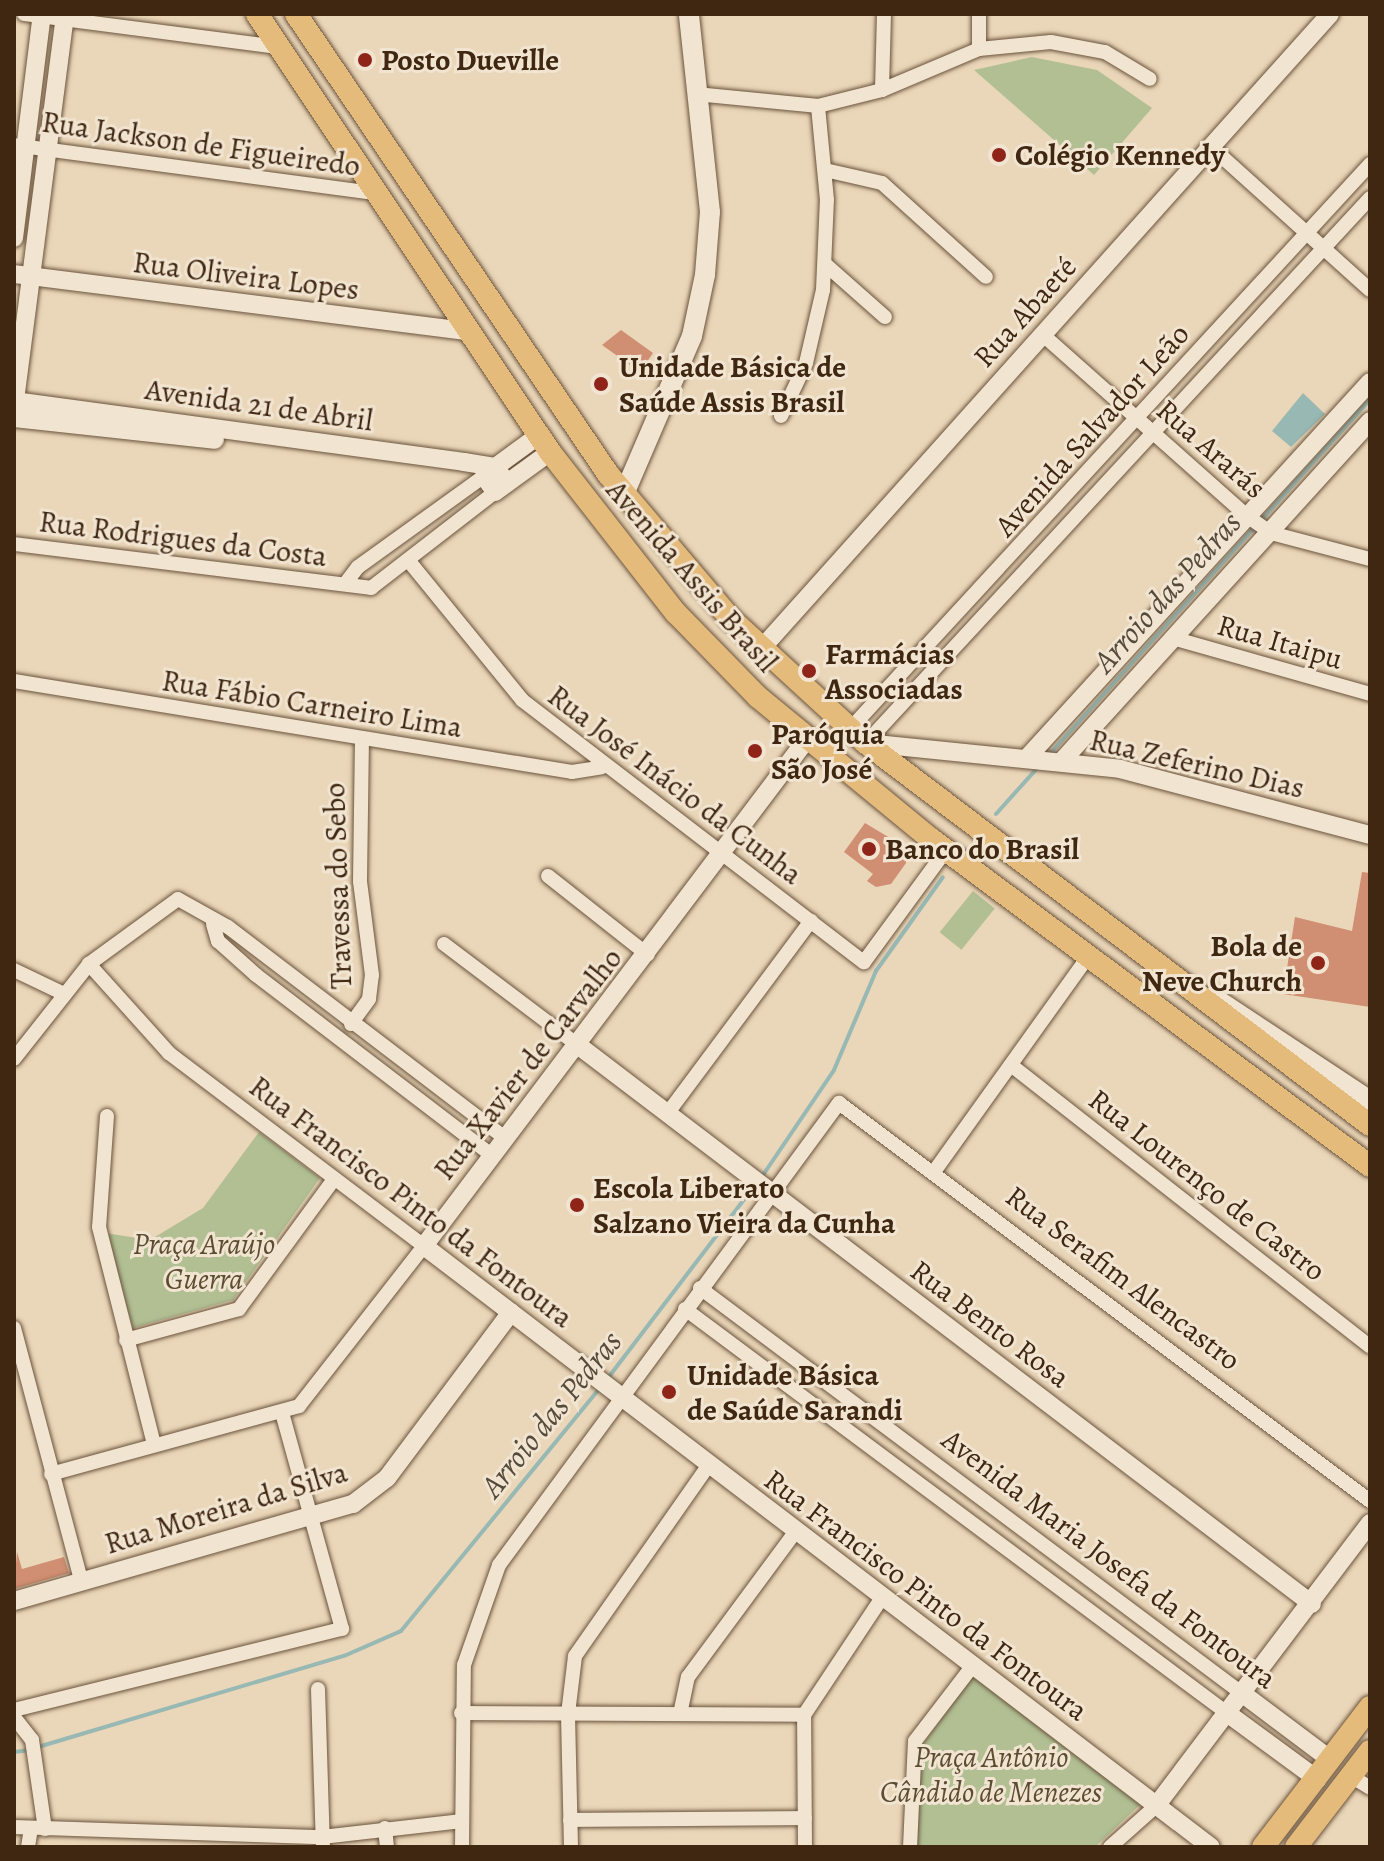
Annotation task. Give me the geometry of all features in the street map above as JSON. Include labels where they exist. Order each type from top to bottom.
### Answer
[{"type":"main road","name":"Avenida Assis Brasil","points":[[257,14],[382,195],[544,444],[605,528],[676,613],[807,739],[946,850],[1370,1166]]},
{"type":"main road","name":"Avenida Assis Brasil","points":[[296,14],[608,474],[762,648],[858,736],[1370,1125]]},
{"type":"main road","points":[[624,494],[692,336],[709,244],[689,14]]},
{"type":"main road","points":[[471,332],[527,358]]},
{"type":"main road","points":[[605,528],[608,474],[669,388]]},
{"type":"main road","points":[[676,613],[729,648],[762,648]]},
{"type":"main road","points":[[807,739],[852,749],[858,736]]},
{"type":"main road","name":"Avenida Assis Brasil","points":[[1172,976],[1258,1021],[1370,1101]]},
{"type":"main road","points":[[1263,1847],[1370,1707]]},
{"type":"main road","points":[[1296,1847],[1361,1782],[1370,1751]]},
{"type":"street","points":[[882,90],[884,14]]},
{"type":"street","points":[[979,14],[979,49]]},
{"type":"street","name":"Rua Abaeté","points":[[762,648],[1330,14]]},
{"type":"street","points":[[14,238],[19,146],[36,15],[64,16],[279,47]]},
{"type":"street","points":[[14,408],[22,276],[46,149],[64,16]]},
{"type":"street","points":[[696,94],[818,106],[882,90],[979,49],[1077,45],[1150,79]]},
{"type":"street","points":[[781,416],[806,363],[825,264],[825,170],[818,106]]},
{"type":"street","name":"Rua Jackson de Figueiredo","points":[[19,146],[382,195]]},
{"type":"street","points":[[1210,146],[1370,290]]},
{"type":"street","name":"Avenida Salvador Leão","points":[[858,736],[982,590],[1370,164]]},
{"type":"street","points":[[825,170],[882,183],[986,277]]},
{"type":"street","name":"Avenida Salvador Leão","points":[[858,736],[997,604],[1370,198]]},
{"type":"street","points":[[825,264],[885,317]]},
{"type":"street","name":"Rua Oliveira Lopes","points":[[22,276],[471,332]]},
{"type":"street","name":"Rua Ararás","points":[[1042,334],[1260,525],[1370,559]]},
{"type":"street","points":[[1043,761],[1176,639],[1370,382]]},
{"type":"street","name":"Avenida 21 de Abril","points":[[14,401],[182,429],[490,472]]},
{"type":"street","name":"Avenida 21 de Abril","points":[[14,418],[182,429]]},
{"type":"street","points":[[1043,761],[1260,525],[1370,421]]},
{"type":"street","points":[[345,584],[358,567],[490,472],[544,444]]},
{"type":"street","points":[[490,472],[501,488],[544,444]]},
{"type":"street","name":"Rua Rodrigues da Costa","points":[[14,544],[378,586],[501,488]]},
{"type":"street","name":"Rua José Inácio da Cunha","points":[[408,560],[522,700],[602,767],[864,962],[946,850]]},
{"type":"street","points":[[982,590],[997,604]]},
{"type":"street","name":"Rua Itaipu","points":[[1176,639],[1369,692]]},
{"type":"street","name":"Rua Fábio Carneiro Lima","points":[[14,681],[572,772],[602,767]]},
{"type":"street","name":"Rua Zeferino Dias","points":[[858,736],[1180,782],[1370,835]]},
{"type":"street","name":"Rua Xavier de Carvalho","points":[[51,1474],[282,1412],[321,1383],[648,955],[807,739]]},
{"type":"street","name":"Travessa do Sebo","points":[[351,1024],[369,999],[372,975],[360,881],[362,740]]},
{"type":"street","points":[[548,876],[648,955]]},
{"type":"street","points":[[14,1059],[60,992],[89,964],[166,903],[181,900],[213,924],[228,927],[326,1006],[506,1139]]},
{"type":"street","points":[[667,1114],[811,921]]},
{"type":"street","points":[[213,924],[218,941],[256,975],[493,1156]]},
{"type":"street","name":"Rua Bento Rosa","points":[[444,944],[1312,1604]]},
{"type":"street","points":[[936,1169],[1087,958]]},
{"type":"street","points":[[256,975],[267,961]]},
{"type":"street","name":"Rua Francisco Pinto da Fontoura","points":[[89,964],[169,1053],[1211,1847]]},
{"type":"street","points":[[14,970],[60,992]]},
{"type":"street","points":[[314,1022],[326,1006]]},
{"type":"street","name":"Rua Lourenço de Castro","points":[[1011,1065],[1370,1346]]},
{"type":"street","name":"Rua Serafim Alencastro","points":[[769,1194],[839,1103],[936,1169],[1370,1501]]},
{"type":"street","points":[[107,1116],[99,1227],[154,1445]]},
{"type":"street","points":[[126,1340],[239,1309],[334,1179]]},
{"type":"street","points":[[462,1847],[461,1713],[467,1646],[499,1565],[619,1393],[769,1194]]},
{"type":"street","name":"Avenida Maria Josefa da Fontoura","points":[[700,1288],[1331,1760]]},
{"type":"street","name":"Avenida Maria Josefa da Fontoura","points":[[685,1309],[1317,1779]]},
{"type":"street","name":"Rua Moreira da Silva","points":[[14,1601],[353,1504],[387,1478],[511,1312]]},
{"type":"street","points":[[14,1328],[81,1580]]},
{"type":"street","points":[[14,1710],[342,1629],[282,1412]]},
{"type":"street","points":[[571,1847],[568,1714],[580,1647],[708,1466]]},
{"type":"street","points":[[966,1518],[981,1498]]},
{"type":"street","points":[[1110,1847],[1156,1806],[1312,1604],[1370,1523]]},
{"type":"street","points":[[680,1714],[688,1677],[796,1531]]},
{"type":"street","points":[[805,1847],[804,1715],[883,1596]]},
{"type":"street","points":[[910,1847],[915,1741],[974,1664]]},
{"type":"street","points":[[318,1689],[322,1842]]},
{"type":"street","points":[[461,1713],[804,1715]]},
{"type":"street","points":[[14,1717],[32,1740],[36,1762],[38,1829],[28,1847]]},
{"type":"street","points":[[570,1820],[805,1818]]},
{"type":"street","points":[[14,1827],[322,1842],[385,1828],[462,1821]]},
{"type":"street","points":[[385,1828],[387,1847]]},
{"type":"green space","points":[[1032,57],[1097,70],[1152,108],[1094,175],[974,70]]},
{"type":"green space","points":[[973,891],[995,909],[961,950],[940,932]]},
{"type":"green space","name":"Praça Araújo Guerra","points":[[259,1132],[320,1178],[233,1300],[133,1328],[105,1233],[150,1240],[203,1208]]},
{"type":"green space","name":"Praça Antônio Cândido de Menezes","points":[[975,1672],[1144,1801],[1095,1847],[918,1847],[918,1751]]},
{"type":"water","points":[[1303,393],[1325,414],[1291,447],[1272,431]]},
{"type":"building","points":[[621,330],[653,353],[640,372],[602,345]]},
{"type":"building","points":[[865,823],[905,847],[906,863],[891,884],[876,887],[867,881],[873,874],[844,852]]},
{"type":"building","name":"Bola de Neve Church","points":[[1362,872],[1370,873],[1370,1007],[1283,994],[1295,917],[1352,931]]},
{"type":"building","points":[[17,1552],[22,1569],[64,1557],[69,1573],[14,1589]]},
{"type":"waterway","name":"Arroio das Pedras","points":[[1047,757],[1370,400]]},
{"type":"waterway","name":"Arroio das Pedras","points":[[996,814],[1039,766]]},
{"type":"waterway","name":"Arroio das Pedras","points":[[761,1178],[834,1070],[876,971],[943,877]]},
{"type":"waterway","name":"Arroio das Pedras","points":[[608,1378],[755,1185]]},
{"type":"waterway","name":"Arroio das Pedras","points":[[38,1747],[344,1656],[401,1631],[600,1388]]},
{"type":"waterway","name":"Arroio das Pedras","points":[[14,1752],[30,1750]]},
{"type":"place","name":"Posto Dueville","points":[[365,60]]},
{"type":"place","name":"Colégio Kennedy","points":[[999,155]]},
{"type":"place","name":"Unidade Básica de Saúde Assis Brasil","points":[[601,384]]},
{"type":"place","name":"Farmácias Associadas","points":[[809,671]]},
{"type":"place","name":"Paróquia São José","points":[[755,751]]},
{"type":"place","name":"Banco do Brasil","points":[[869,849]]},
{"type":"place","name":"Bola de Neve Church","points":[[1318,963]]},
{"type":"place","name":"Escola Liberato Salzano Vieira da Cunha","points":[[577,1205]]},
{"type":"place","name":"Unidade Básica de Saúde Sarandi","points":[[669,1392]]}]
